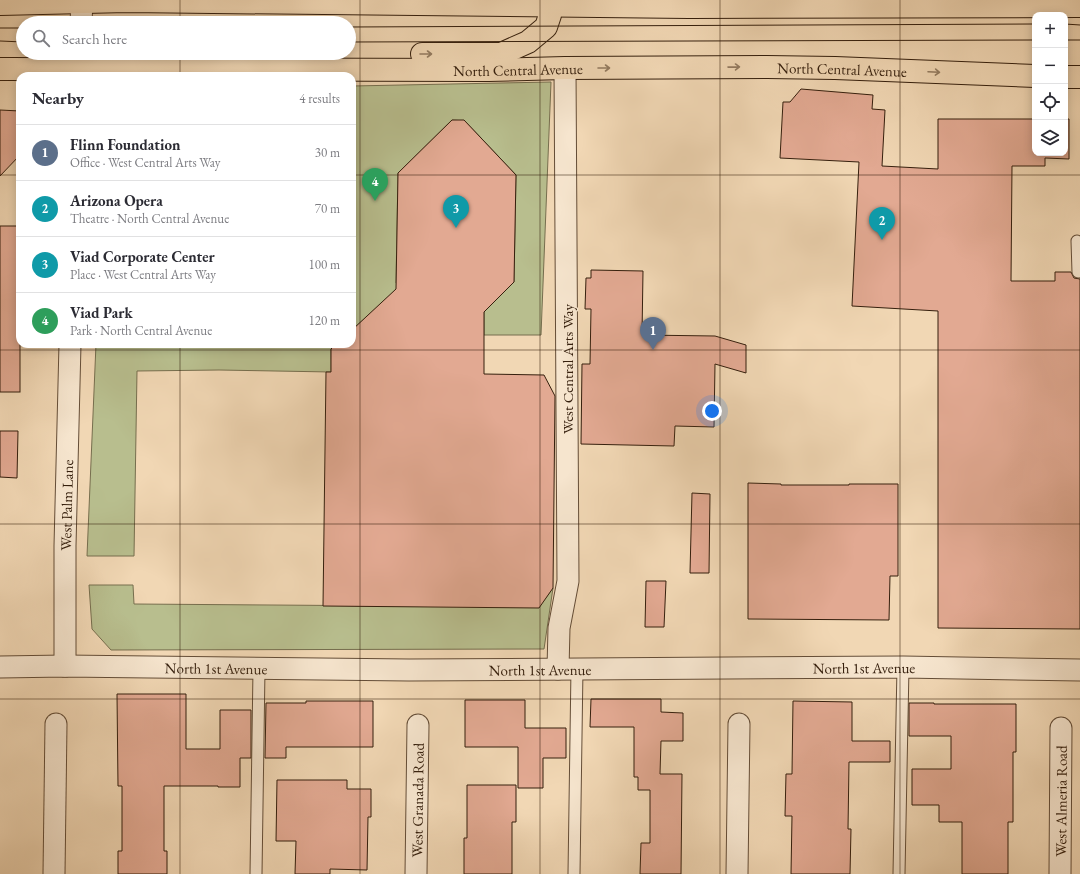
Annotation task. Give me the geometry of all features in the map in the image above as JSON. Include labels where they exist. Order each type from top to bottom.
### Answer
[{"type":"main road","points":[[0,4],[82,8],[143,1],[547,3],[689,7],[1080,6]]},
{"type":"main road","points":[[356,56],[396,54],[501,54],[528,42],[546,26],[550,15],[547,3]]},
{"type":"main road","points":[[305,69],[335,60]]},
{"type":"main road","name":"North Central Avenue","points":[[0,69],[78,66],[488,70],[565,68],[835,68],[1032,76]]},
{"type":"main road","points":[[1068,77],[1080,77]]},
{"type":"street","points":[[664,0],[689,7]]},
{"type":"street","name":"West Central Arts Way","points":[[565,68],[568,581],[559,628],[568,669]]},
{"type":"street","name":"West Palm Lane","points":[[65,666],[65,546],[70,348]]},
{"type":"street","name":"North 1st Avenue","points":[[0,667],[65,666],[402,670],[903,667],[1080,670]]},
{"type":"street","points":[[54,874],[56,724]]},
{"type":"street","points":[[737,874],[739,724]]},
{"type":"street","name":"West Granada Road","points":[[416,874],[418,725]]},
{"type":"street","name":"West Almeria Road","points":[[1060,874],[1061,728]]},
{"type":"lane","points":[[1077,241],[1078,272]]},
{"type":"lane","points":[[899,874],[903,667]]},
{"type":"lane","points":[[256,874],[259,669]]},
{"type":"lane","points":[[568,669],[574,874]]},
{"type":"green space","points":[[551,82],[541,335],[484,335],[484,312],[514,282],[516,175],[465,121],[452,120],[398,173],[396,283],[400,286],[356,326],[356,86]]},
{"type":"green space","points":[[96,348],[332,348],[331,372],[219,370],[137,371],[134,556],[87,556]]},
{"type":"green space","points":[[89,585],[133,585],[134,604],[539,607],[553,588],[544,649],[111,650],[92,629]]},
{"type":"building","points":[[801,89],[873,95],[872,109],[885,110],[882,166],[938,169],[938,119],[1032,119],[1032,156],[1068,156],[1069,119],[1069,159],[1045,158],[1045,166],[1012,166],[1011,281],[1055,281],[1055,272],[1071,272],[1074,278],[1080,279],[1080,629],[938,628],[938,311],[852,306],[859,162],[780,158],[783,102],[790,102]]},
{"type":"building","points":[[0,110],[16,111],[16,159],[0,176]]},
{"type":"building","points":[[452,120],[464,120],[516,175],[514,282],[484,312],[484,374],[544,375],[555,396],[553,588],[539,608],[323,606],[326,372],[331,372],[331,349],[356,348],[356,326],[396,289],[398,173]]},
{"type":"building","points":[[0,226],[16,226],[16,348],[20,348],[20,392],[0,392]]},
{"type":"building","points":[[591,270],[643,271],[642,335],[715,336],[746,345],[746,373],[715,364],[714,427],[675,426],[674,446],[581,444],[582,364],[590,364],[591,309],[585,309],[586,278],[591,278]]},
{"type":"building","points":[[0,431],[18,431],[17,478],[0,477]]},
{"type":"building","points":[[748,483],[781,485],[898,484],[898,576],[890,576],[889,620],[748,619]]},
{"type":"building","points":[[692,493],[710,494],[709,573],[690,573]]},
{"type":"building","points":[[646,581],[666,581],[664,627],[645,627]]},
{"type":"building","points":[[117,694],[186,694],[186,749],[220,749],[220,710],[251,710],[251,758],[240,758],[240,787],[164,786],[164,851],[167,851],[167,874],[118,874],[118,851],[122,851],[122,786],[118,786]]},
{"type":"building","points":[[591,699],[661,699],[661,712],[683,713],[683,741],[661,741],[660,774],[682,774],[681,874],[640,874],[641,843],[650,843],[650,790],[638,790],[638,777],[634,777],[634,727],[590,727]]},
{"type":"building","points":[[465,700],[525,700],[525,728],[566,728],[566,758],[543,758],[543,788],[518,788],[518,747],[465,747]]},
{"type":"building","points":[[306,701],[373,701],[373,747],[286,747],[286,758],[265,758],[266,703],[306,703]]},
{"type":"building","points":[[793,701],[852,702],[852,741],[890,741],[890,762],[849,762],[848,829],[851,829],[850,874],[791,874],[792,816],[785,816],[786,774],[792,774]]},
{"type":"building","points":[[909,703],[1016,704],[1016,752],[1013,752],[1013,822],[1008,822],[1008,874],[962,874],[962,822],[939,822],[939,805],[912,805],[912,769],[951,769],[951,736],[909,736]]},
{"type":"building","points":[[277,780],[347,780],[347,789],[371,789],[371,817],[368,817],[367,870],[330,869],[330,874],[295,874],[296,841],[276,841]]},
{"type":"building","points":[[467,785],[516,785],[516,822],[512,822],[512,874],[464,874],[464,838],[467,838]]},
{"type":"tram line","points":[[356,27],[1032,24]]},
{"type":"tram line","points":[[1068,24],[1080,25]]},
{"type":"tram line","points":[[0,28],[16,28]]},
{"type":"tram line","points":[[356,42],[1032,40]]},
{"type":"tram line","points":[[1068,40],[1080,40]]},
{"type":"tram line","points":[[0,41],[16,42]]},
{"type":"place","name":"Viad Park","points":[[375,201]]},
{"type":"place","name":"Viad Corporate Center","points":[[456,228]]},
{"type":"place","name":"Arizona Opera","points":[[882,240]]},
{"type":"place","name":"Flinn Foundation","points":[[653,350]]}]
